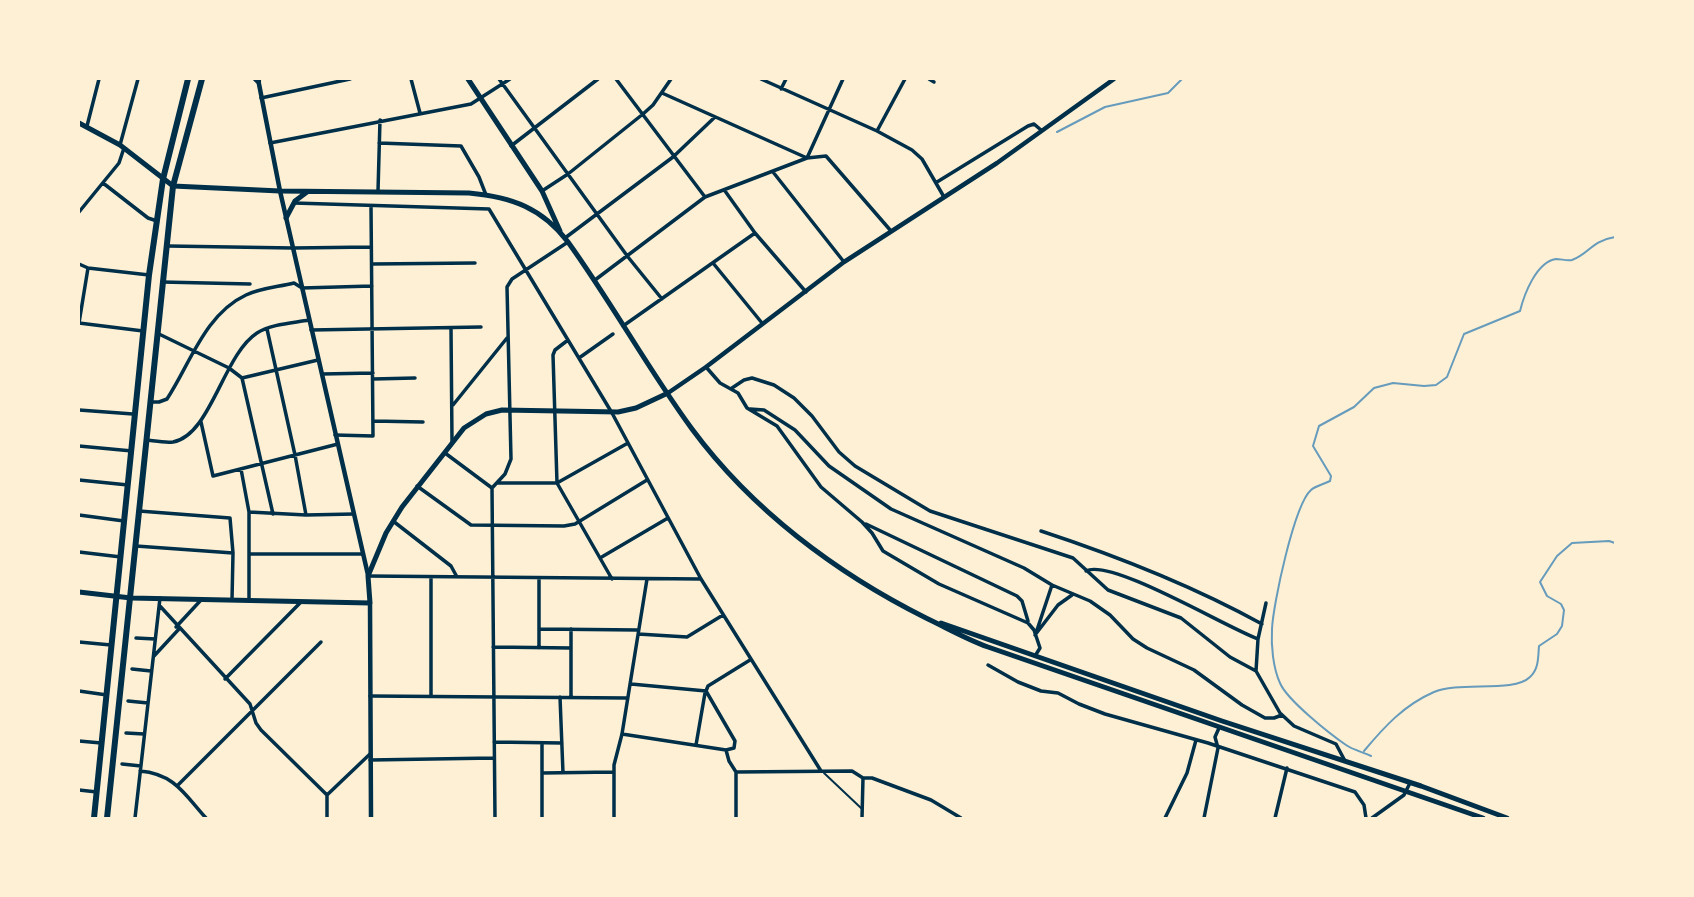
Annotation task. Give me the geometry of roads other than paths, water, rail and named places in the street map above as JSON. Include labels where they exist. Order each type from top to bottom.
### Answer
[{"type":"highway","points":[[94,818],[149,275],[163,179],[188,79]]},
{"type":"highway","points":[[107,818],[173,186],[203,79]]},
{"type":"highway","points":[[132,448],[146,443]]},
{"type":"main road","points":[[468,79],[542,191],[565,238],[667,393],[712,453],[783,525],[856,579],[974,642],[1221,724],[1483,818]]},
{"type":"main road","points":[[79,123],[122,147],[173,186],[307,192],[486,195],[531,207],[565,238]]},
{"type":"main road","points":[[286,218],[293,203],[307,192]]},
{"type":"main road","points":[[79,593],[159,602],[202,599],[370,603],[368,576],[393,521],[417,485],[464,428],[474,420],[491,412],[511,410],[612,413],[636,408],[667,393]]},
{"type":"main road","points":[[929,619],[1117,689]]},
{"type":"main road","points":[[1221,724],[1345,761],[1507,818]]},
{"type":"street","points":[[87,126],[99,79]]},
{"type":"street","points":[[79,212],[119,163],[138,79]]},
{"type":"street","points":[[257,79],[368,576],[701,579]]},
{"type":"street","points":[[261,99],[350,79]]},
{"type":"street","points":[[411,79],[420,113]]},
{"type":"street","points":[[499,79],[628,257],[662,299]]},
{"type":"street","points":[[270,143],[471,104],[510,79]]},
{"type":"street","points":[[511,146],[598,79]]},
{"type":"street","points":[[616,79],[705,197]]},
{"type":"street","points":[[542,191],[568,174],[643,114],[671,79]]},
{"type":"street","points":[[761,79],[877,131],[917,154],[944,197]]},
{"type":"street","points":[[781,89],[786,79]]},
{"type":"street","points":[[807,158],[843,79]]},
{"type":"street","points":[[877,131],[905,79]]},
{"type":"street","points":[[667,393],[706,368],[844,262],[997,163],[1114,79]]},
{"type":"street","points":[[662,93],[807,158]]},
{"type":"street","points":[[492,488],[510,465],[507,284],[673,157],[715,117]]},
{"type":"street","points":[[378,192],[380,120]]},
{"type":"street","points":[[937,182],[1028,126],[1034,124],[1041,130]]},
{"type":"street","points":[[379,143],[461,146],[486,195]]},
{"type":"street","points":[[594,280],[705,197],[807,158],[826,156],[891,231]]},
{"type":"street","points":[[773,172],[844,262]]},
{"type":"street","points":[[103,183],[148,218],[157,221]]},
{"type":"street","points":[[725,191],[755,233],[806,292]]},
{"type":"street","points":[[293,203],[489,209],[612,413],[701,579],[821,771]]},
{"type":"street","points":[[335,435],[373,436],[371,206]]},
{"type":"street","points":[[624,326],[755,233]]},
{"type":"street","points":[[166,246],[371,247]]},
{"type":"street","points":[[372,264],[475,263]]},
{"type":"street","points":[[712,263],[763,324]]},
{"type":"street","points":[[79,264],[88,268],[149,275]]},
{"type":"street","points":[[88,268],[79,323],[144,331]]},
{"type":"street","points":[[162,282],[250,284]]},
{"type":"street","points":[[150,402],[166,399],[211,323],[230,304],[252,293],[295,283],[302,288],[372,286]]},
{"type":"street","points":[[146,443],[173,442],[188,434],[201,422],[229,368],[256,334],[267,328],[309,320]]},
{"type":"street","points":[[312,330],[481,327]]},
{"type":"street","points":[[267,328],[306,515]]},
{"type":"street","points":[[451,328],[452,443]]},
{"type":"street","points":[[157,333],[229,368],[242,378],[273,514]]},
{"type":"street","points":[[579,358],[613,334]]},
{"type":"street","points":[[452,407],[509,336]]},
{"type":"street","points":[[568,340],[554,352],[557,483],[612,579]]},
{"type":"street","points":[[242,378],[318,360]]},
{"type":"street","points":[[706,368],[720,383],[738,393],[750,409],[777,426],[821,487],[862,522],[883,551],[939,584],[1028,623]]},
{"type":"street","points":[[321,374],[415,378]]},
{"type":"street","points":[[732,388],[752,378],[784,390],[801,404],[839,452],[855,466],[930,511],[1073,558],[1108,590],[1181,618],[1230,657],[1256,671],[1282,715],[1294,726],[1336,744],[1345,761]]},
{"type":"street","points":[[750,409],[764,410],[795,430],[829,466],[868,495],[902,515],[1024,568],[1052,585],[1090,601],[1110,615],[1133,639],[1194,670],[1242,705],[1265,718],[1282,715]]},
{"type":"street","points":[[79,410],[135,414]]},
{"type":"street","points":[[373,421],[423,422]]},
{"type":"street","points":[[201,422],[213,476],[338,444]]},
{"type":"street","points":[[498,483],[557,483],[628,443]]},
{"type":"street","points":[[79,446],[132,448]]},
{"type":"street","points":[[445,453],[492,488]]},
{"type":"street","points":[[241,469],[249,512],[249,601]]},
{"type":"street","points":[[79,480],[128,485]]},
{"type":"street","points":[[417,485],[468,524],[564,526],[579,521],[648,480]]},
{"type":"street","points":[[492,488],[495,818]]},
{"type":"street","points":[[139,511],[230,518],[233,553],[232,600]]},
{"type":"street","points":[[249,512],[354,514]]},
{"type":"street","points":[[79,515],[124,521]]},
{"type":"street","points":[[600,558],[669,518]]},
{"type":"street","points":[[393,521],[451,566],[457,577]]},
{"type":"street","points":[[862,522],[1017,596],[1022,601],[1028,623],[1040,648],[1035,657]]},
{"type":"street","points":[[1041,531],[1168,577],[1262,624]]},
{"type":"street","points":[[136,546],[233,553]]},
{"type":"street","points":[[79,552],[121,557]]},
{"type":"street","points":[[250,554],[363,554]]},
{"type":"street","points":[[1086,571],[1090,568],[1099,569],[1171,595],[1243,634],[1258,639]]},
{"type":"street","points":[[431,696],[432,577]]},
{"type":"street","points":[[539,578],[539,648]]},
{"type":"street","points":[[614,818],[613,772],[622,734],[646,579]]},
{"type":"street","points":[[1035,635],[1052,585]]},
{"type":"street","points":[[1035,635],[1058,605],[1074,596]]},
{"type":"street","points":[[153,658],[202,599]]},
{"type":"street","points":[[159,602],[178,628],[247,701],[261,730],[327,795],[327,818]]},
{"type":"street","points":[[135,818],[159,602]]},
{"type":"street","points":[[225,680],[301,602]]},
{"type":"street","points":[[370,603],[371,818]]},
{"type":"street","points":[[1256,671],[1258,639],[1266,603]]},
{"type":"street","points":[[539,629],[638,632],[687,637],[723,615]]},
{"type":"street","points":[[571,629],[571,697]]},
{"type":"street","points":[[136,638],[155,639]]},
{"type":"street","points":[[79,642],[112,645]]},
{"type":"street","points":[[177,786],[321,642]]},
{"type":"street","points":[[493,648],[571,648]]},
{"type":"street","points":[[696,745],[708,685],[750,660]]},
{"type":"street","points":[[988,665],[1018,682],[1041,691],[1058,693],[1105,714],[1208,743],[1355,792],[1364,805],[1366,818]]},
{"type":"street","points":[[132,670],[152,671]]},
{"type":"street","points":[[630,684],[706,691]]},
{"type":"street","points":[[79,691],[107,695]]},
{"type":"street","points":[[622,734],[726,750],[734,748],[735,741],[706,691]]},
{"type":"street","points":[[370,696],[627,698]]},
{"type":"street","points":[[560,697],[563,773]]},
{"type":"street","points":[[128,701],[148,703]]},
{"type":"street","points":[[1208,743],[1215,737],[1221,724]]},
{"type":"street","points":[[126,733],[145,734]]},
{"type":"street","points":[[1204,818],[1217,748],[1215,737]]},
{"type":"street","points":[[1165,818],[1187,773],[1196,740]]},
{"type":"street","points":[[79,741],[102,743]]},
{"type":"street","points":[[494,742],[562,743]]},
{"type":"street","points":[[542,743],[542,818]]},
{"type":"street","points":[[726,750],[736,772],[736,818]]},
{"type":"street","points":[[327,795],[370,757],[494,758]]},
{"type":"street","points":[[122,764],[164,775],[206,818]]},
{"type":"street","points":[[1275,818],[1287,768]]},
{"type":"street","points":[[736,772],[852,771],[863,778],[872,778],[932,800],[961,818]]},
{"type":"street","points":[[542,773],[613,772]]},
{"type":"street","points":[[862,818],[863,778]]},
{"type":"street","points":[[1372,818],[1407,791],[1410,783]]},
{"type":"street","points":[[79,790],[97,792]]},
{"type":"lane","points":[[821,771],[862,808]]},
{"type":"waterway","points":[[1057,132],[1105,107],[1168,93],[1182,79]]},
{"type":"waterway","points":[[1371,756],[1346,745],[1300,707],[1284,690],[1274,664],[1273,617],[1291,534],[1304,499],[1313,489],[1330,481],[1331,476],[1313,446],[1319,426],[1354,407],[1374,388],[1393,383],[1436,385],[1447,377],[1464,334],[1520,311],[1528,288],[1542,266],[1556,259],[1572,260],[1601,241],[1615,237]]},
{"type":"waterway","points":[[1364,751],[1395,717],[1434,692],[1457,687],[1512,685],[1530,677],[1537,667],[1539,646],[1557,634],[1562,626],[1564,610],[1561,604],[1547,596],[1540,582],[1557,556],[1572,543],[1615,543]]}]
